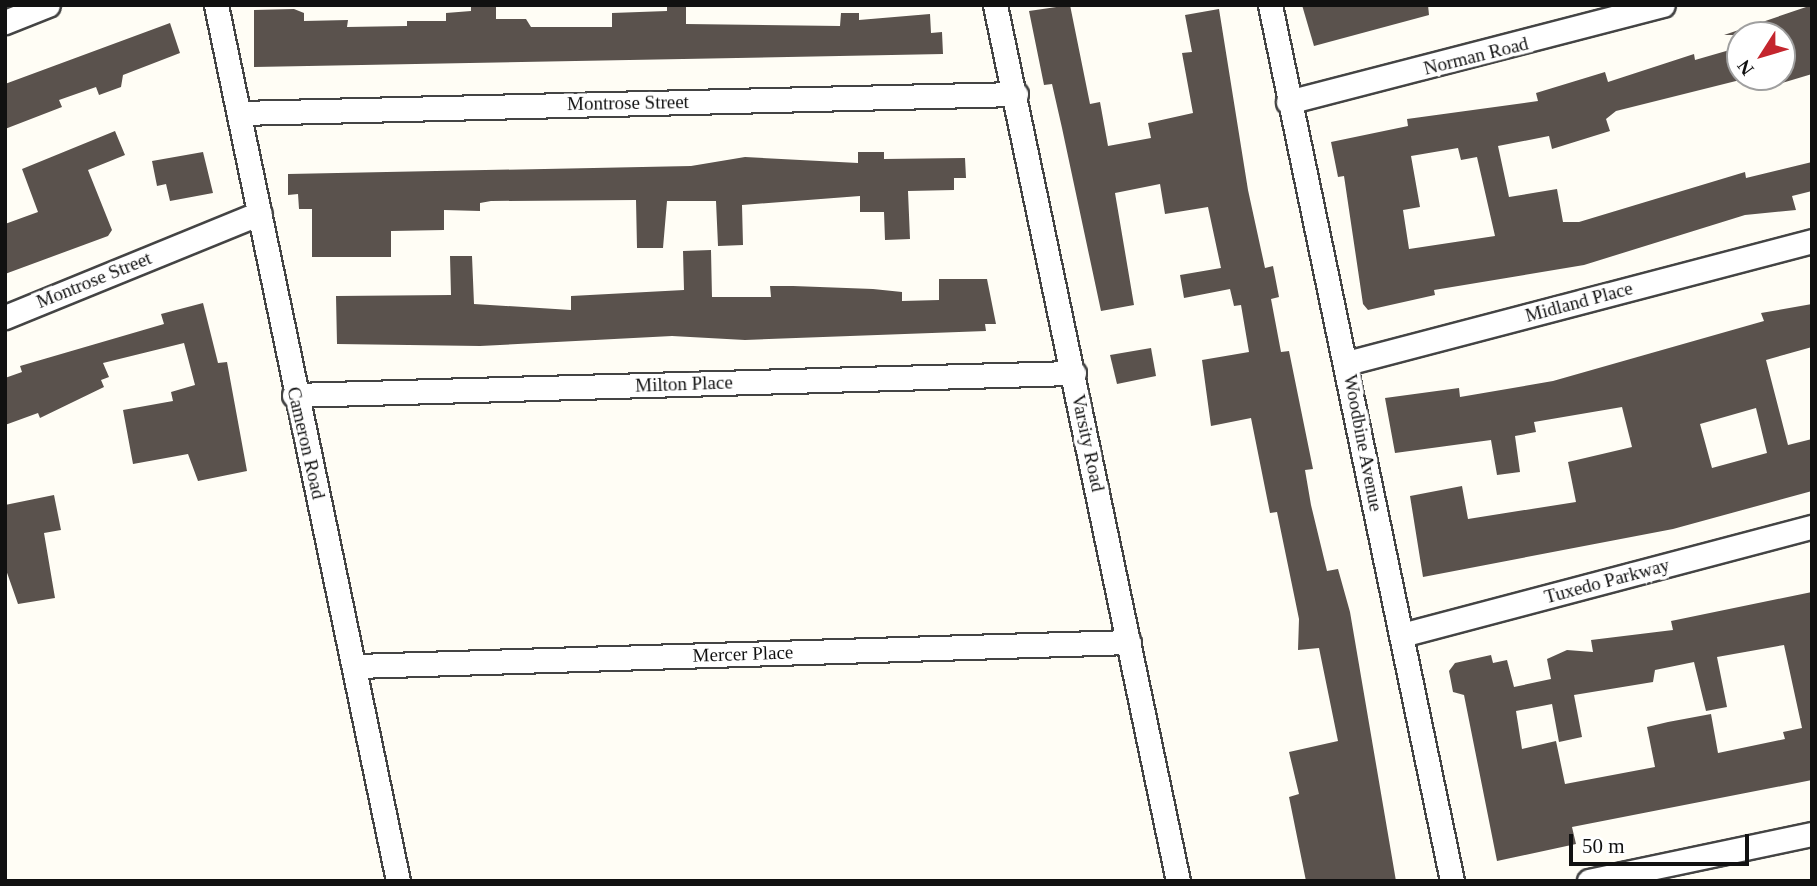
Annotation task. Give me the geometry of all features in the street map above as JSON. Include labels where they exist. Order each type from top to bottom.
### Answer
[{"type":"street","points":[[7,16],[48,5]]},
{"type":"street","name":"Cameron Road","points":[[216,5],[260,212],[294,395],[357,666],[398,881]]},
{"type":"street","name":"Varsity Road","points":[[995,5],[1016,94],[1178,881]]},
{"type":"street","name":"Woodbine Avenue","points":[[1270,5],[1288,102],[1347,363],[1452,881]]},
{"type":"street","name":"Norman Road","points":[[1288,102],[1663,5]]},
{"type":"street","name":"Montrose Street","points":[[239,113],[1016,94]]},
{"type":"street","name":"Montrose Street","points":[[5,317],[260,212]]},
{"type":"street","name":"Midland Place","points":[[1347,363],[1812,240]]},
{"type":"street","name":"Milton Place","points":[[294,395],[1073,373]]},
{"type":"street","name":"Tuxedo Parkway","points":[[1402,635],[1812,527]]},
{"type":"street","name":"Mercer Place","points":[[357,666],[1129,642]]},
{"type":"street","points":[[1590,881],[1812,834]]},
{"type":"building","points":[[471,5],[496,5],[496,19],[526,19],[531,27],[612,27],[612,13],[667,11],[667,5],[686,5],[686,24],[840,26],[841,13],[859,13],[859,20],[930,14],[931,33],[942,32],[943,54],[254,67],[254,10],[294,9],[304,13],[304,21],[348,20],[347,27],[407,26],[407,21],[446,21],[446,13],[471,11]]},
{"type":"building","points":[[1070,5],[1090,104],[1100,102],[1108,146],[1151,138],[1148,123],[1193,113],[1182,53],[1192,52],[1185,15],[1219,9],[1248,190],[1265,268],[1273,266],[1279,297],[1271,299],[1281,352],[1289,351],[1313,469],[1305,470],[1311,505],[1327,571],[1338,569],[1350,612],[1396,881],[1306,881],[1289,797],[1299,794],[1289,752],[1338,741],[1319,648],[1298,650],[1299,619],[1277,512],[1270,513],[1251,418],[1211,426],[1202,360],[1249,352],[1241,305],[1234,306],[1230,289],[1184,298],[1180,275],[1221,268],[1208,207],[1165,214],[1160,184],[1115,193],[1134,305],[1101,311],[1052,84],[1044,85],[1029,11]]},
{"type":"building","points":[[1302,5],[1428,5],[1429,15],[1314,46]]},
{"type":"building","points":[[1812,5],[1812,74],[1796,79],[1796,21],[1765,21]]},
{"type":"building","points":[[170,23],[180,53],[123,75],[121,87],[99,95],[96,87],[59,100],[62,107],[5,129],[5,84]]},
{"type":"building","points":[[1726,51],[1726,84],[1616,111],[1606,119],[1610,131],[1552,149],[1549,136],[1498,146],[1509,197],[1557,189],[1563,222],[1579,222],[1745,172],[1746,178],[1812,162],[1812,191],[1792,196],[1796,210],[1745,215],[1584,265],[1434,290],[1435,295],[1368,310],[1363,304],[1344,176],[1338,177],[1331,142],[1408,126],[1407,119],[1538,101],[1536,93],[1605,72],[1608,82],[1694,54],[1695,60]],"holes":[[[1458,148],[1461,160],[1477,157],[1495,236],[1409,249],[1403,210],[1420,207],[1411,156]]]},
{"type":"building","points":[[115,131],[125,155],[88,170],[112,230],[108,236],[5,274],[5,224],[38,212],[22,169]]},
{"type":"building","points":[[203,152],[213,193],[170,201],[166,184],[157,186],[152,161]]},
{"type":"building","points":[[858,152],[884,152],[884,159],[965,158],[966,178],[954,178],[954,190],[908,191],[910,239],[885,240],[884,212],[860,212],[860,196],[742,205],[743,245],[718,246],[716,201],[667,201],[663,248],[637,248],[636,200],[491,201],[480,203],[480,211],[444,210],[444,230],[391,231],[391,257],[312,257],[312,209],[299,209],[298,194],[288,195],[288,174],[691,166],[745,157],[858,163]]},
{"type":"building","points":[[711,250],[712,297],[771,297],[770,286],[793,286],[873,289],[902,292],[902,301],[939,300],[939,279],[987,279],[996,324],[985,324],[986,331],[745,340],[672,336],[480,346],[337,344],[336,296],[451,295],[450,256],[472,256],[474,304],[571,310],[571,296],[684,290],[683,251]]},
{"type":"building","points":[[203,303],[218,363],[227,362],[247,471],[198,481],[188,454],[133,464],[123,410],[173,401],[171,392],[195,385],[184,343],[103,363],[109,377],[101,380],[104,387],[40,418],[38,413],[5,425],[5,378],[22,372],[20,366],[164,324],[161,314]]},
{"type":"building","points":[[1812,304],[1812,347],[1766,360],[1788,445],[1812,439],[1812,491],[1673,529],[1423,577],[1410,496],[1462,486],[1468,519],[1576,502],[1568,462],[1632,447],[1622,407],[1534,422],[1536,432],[1515,436],[1520,472],[1497,475],[1491,440],[1395,453],[1385,398],[1459,388],[1460,397],[1553,381],[1764,321],[1761,313]],"holes":[[[1756,408],[1767,453],[1712,468],[1700,424]]]},
{"type":"building","points":[[1151,348],[1156,376],[1117,384],[1110,355]]},
{"type":"building","points":[[54,495],[61,530],[44,533],[55,598],[18,604],[5,567],[5,505]]},
{"type":"building","points":[[1812,592],[1812,780],[1572,827],[1576,844],[1497,861],[1464,695],[1453,692],[1449,671],[1455,663],[1491,655],[1493,663],[1507,660],[1514,687],[1551,679],[1547,659],[1567,650],[1593,652],[1591,640],[1673,630],[1671,621]],"holes":[[[1784,645],[1802,728],[1783,732],[1785,739],[1718,753],[1711,714],[1668,722],[1647,727],[1655,767],[1565,784],[1556,741],[1522,749],[1516,711],[1552,704],[1559,742],[1582,737],[1574,695],[1653,682],[1655,670],[1694,662],[1706,711],[1727,707],[1717,657]]]}]
